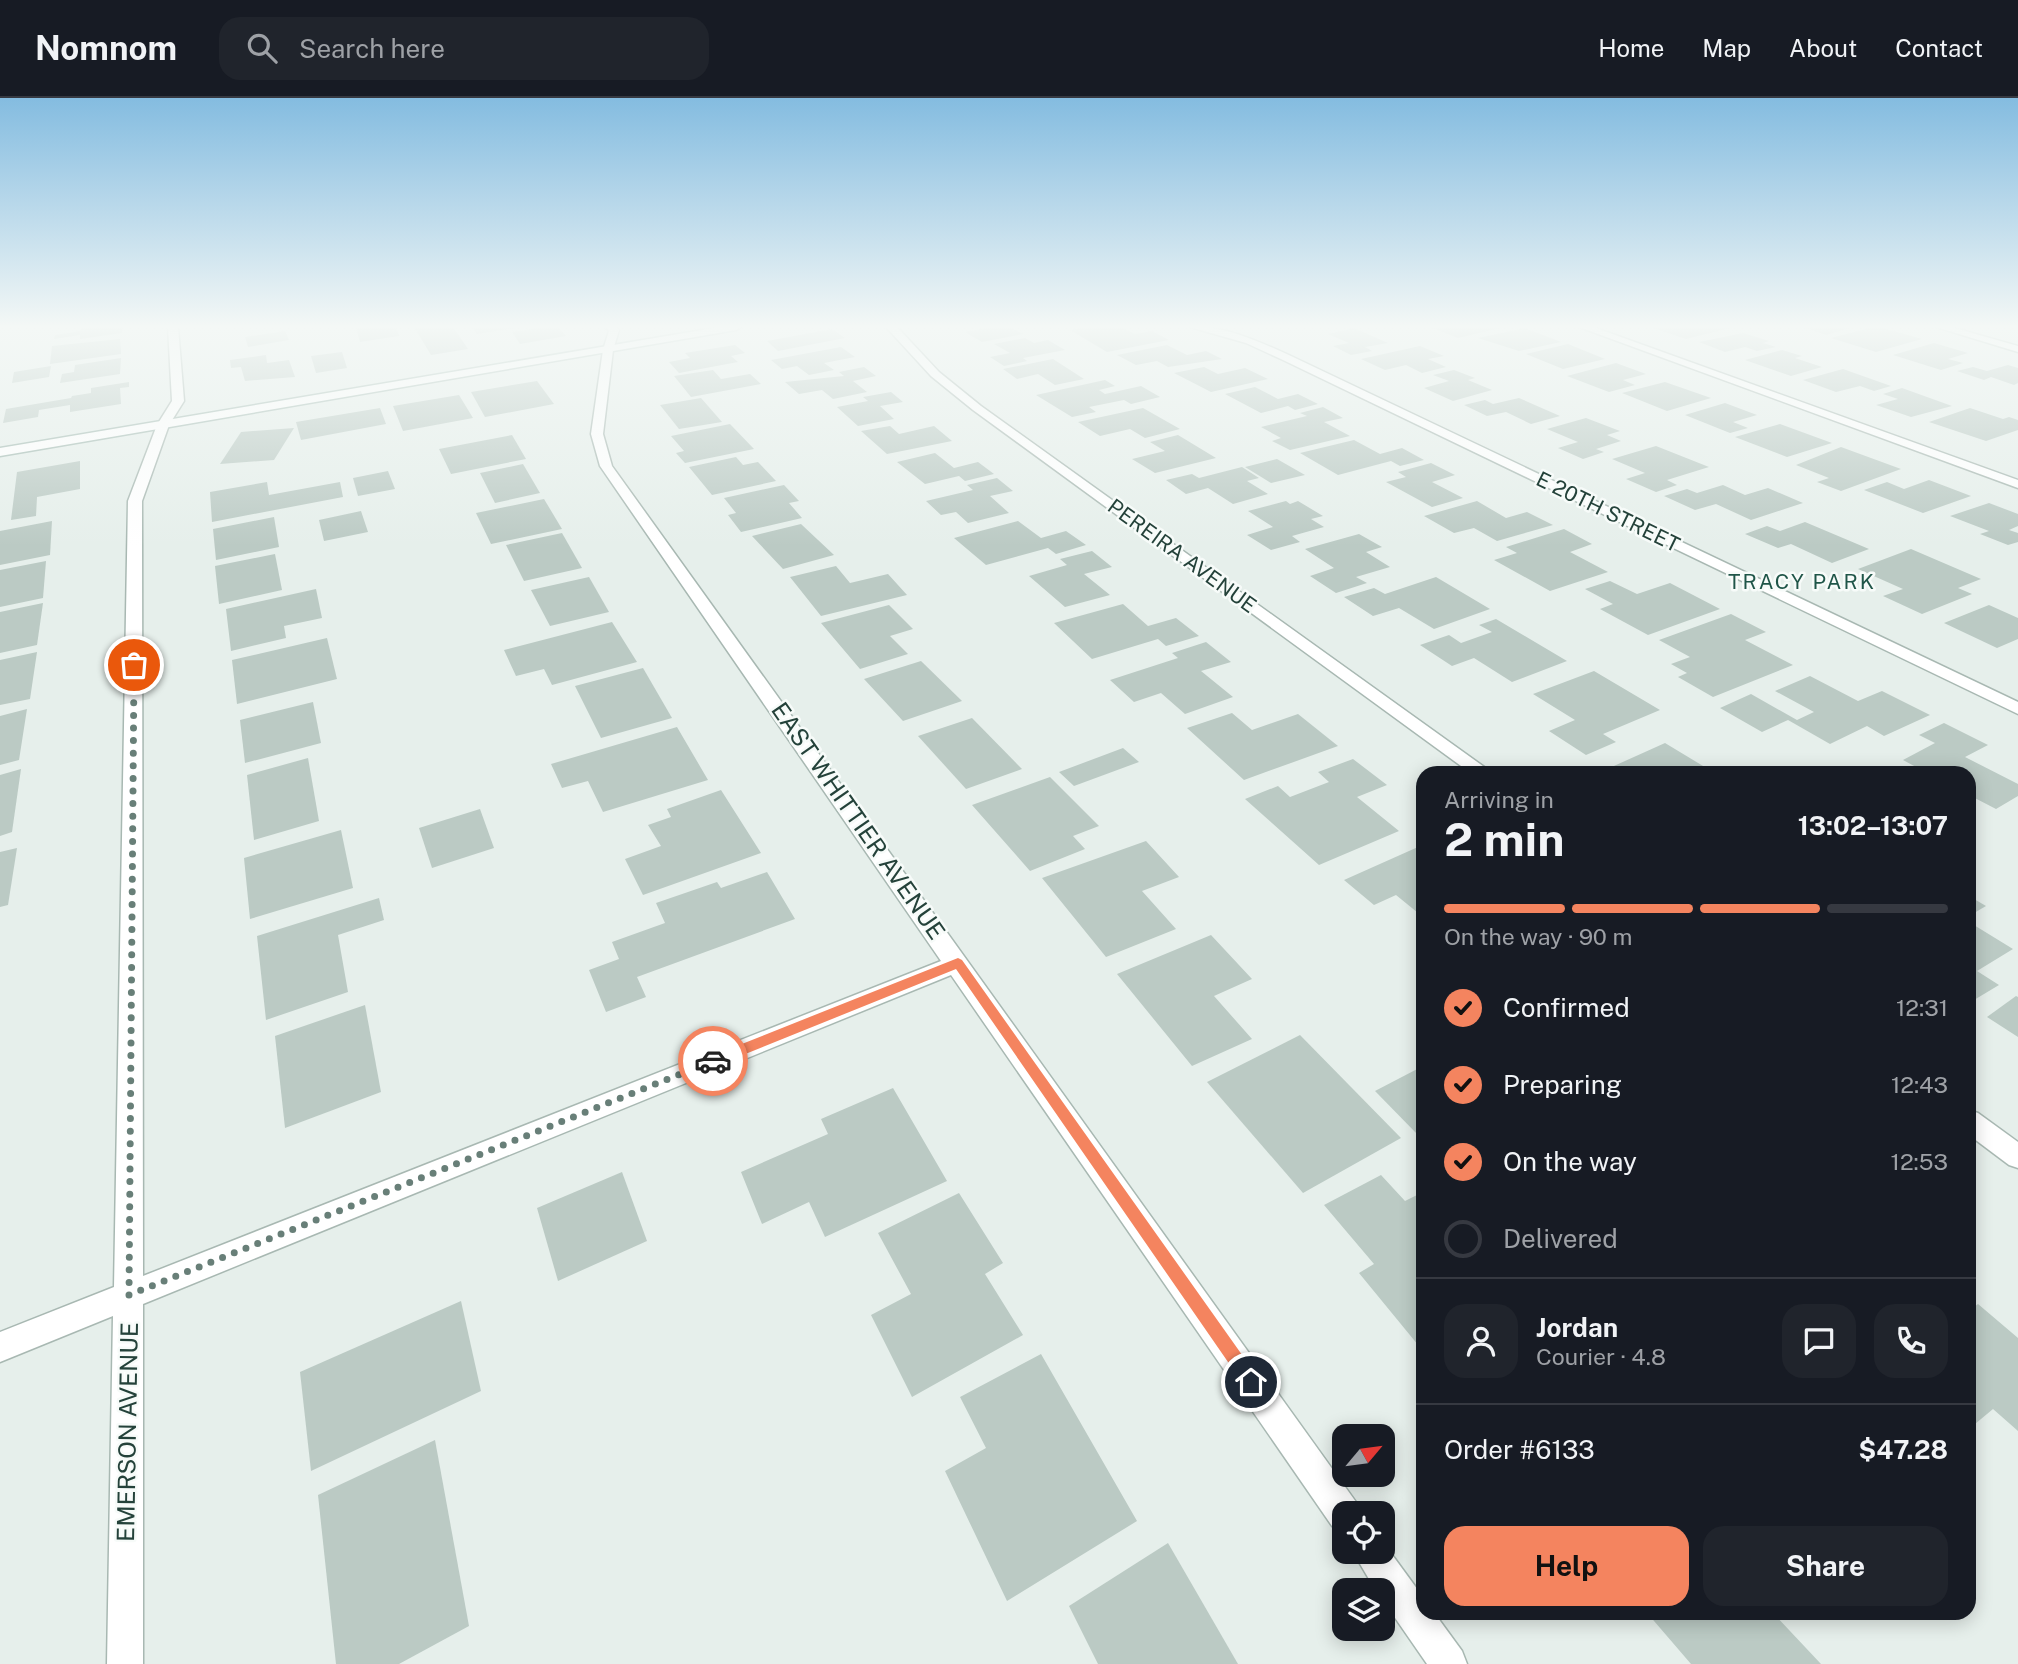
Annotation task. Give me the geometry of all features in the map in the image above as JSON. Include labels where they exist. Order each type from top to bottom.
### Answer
[{"type":"street","name":"EMERSON AVENUE","points":[[125,1664],[135,501],[163,425],[178,400]]},
{"type":"street","points":[[0,452],[311,400]]},
{"type":"street","name":"EAST WHITTIER AVENUE","points":[[601,400],[597,434],[606,466],[1335,1501]]},
{"type":"street","name":"PEREIRA AVENUE","points":[[967,400],[1474,766]]},
{"type":"street","name":"E 20TH STREET","points":[[1375,400],[2018,709]]},
{"type":"street","points":[[1786,400],[2018,484]]},
{"type":"street","points":[[0,1347],[958,963]]},
{"type":"street","points":[[1976,1126],[2018,1157]]},
{"type":"street","points":[[1378,1564],[1416,1617]]},
{"type":"street","points":[[1418,1620],[1449,1664]]},
{"type":"building","points":[[59,400],[121,400],[121,404],[70,412],[70,405],[39,410],[38,417],[3,423],[6,409]]},
{"type":"building","points":[[429,400],[462,400],[473,418],[403,431],[393,406]]},
{"type":"building","points":[[476,400],[551,400],[554,404],[485,417]]},
{"type":"building","points":[[703,400],[722,422],[679,429],[660,405]]},
{"type":"building","points":[[1044,400],[1124,400],[1089,407],[1096,412],[1072,417]]},
{"type":"building","points":[[1124,400],[1147,400],[1131,404]]},
{"type":"building","points":[[1237,400],[1310,400],[1318,404],[1295,410],[1288,406],[1261,413]]},
{"type":"building","points":[[1485,400],[1493,404],[1524,400],[1560,416],[1531,424],[1506,412],[1487,416],[1464,405]]},
{"type":"building","points":[[1640,400],[1704,400],[1667,411]]},
{"type":"building","points":[[1894,400],[1936,400],[1952,406],[1911,417],[1876,405]]},
{"type":"building","points":[[868,401],[903,402],[880,406],[894,419],[858,426],[837,407]]},
{"type":"building","points":[[1725,403],[1757,415],[1733,422],[1748,428],[1730,433],[1685,415]]},
{"type":"building","points":[[1323,407],[1343,418],[1324,422],[1350,436],[1290,450],[1272,441],[1281,438],[1261,427],[1307,416],[1300,413]]},
{"type":"building","points":[[380,408],[386,424],[301,440],[296,422]]},
{"type":"building","points":[[1143,408],[1180,429],[1145,438],[1130,429],[1100,436],[1078,422]]},
{"type":"building","points":[[1970,408],[2003,419],[2009,417],[2018,420],[2018,430],[1986,441],[1929,422]]},
{"type":"building","points":[[1586,418],[1620,431],[1607,435],[1621,441],[1596,449],[1604,452],[1583,459],[1558,448],[1578,442],[1547,429]]},
{"type":"building","points":[[730,424],[754,449],[685,463],[676,453],[684,451],[671,436]]},
{"type":"building","points":[[1780,424],[1832,443],[1787,457],[1735,437]]},
{"type":"building","points":[[890,426],[899,434],[934,426],[952,441],[887,454],[861,431]]},
{"type":"building","points":[[294,428],[274,460],[220,464],[241,432]]},
{"type":"building","points":[[512,435],[526,459],[451,474],[439,449]]},
{"type":"building","points":[[1178,435],[1216,458],[1155,473],[1132,459],[1165,451],[1150,442]]},
{"type":"building","points":[[1354,440],[1380,454],[1402,448],[1424,460],[1400,466],[1391,461],[1338,475],[1300,453]]},
{"type":"building","points":[[1656,446],[1709,467],[1667,480],[1677,485],[1656,492],[1626,479],[1645,473],[1612,459]]},
{"type":"building","points":[[1841,447],[1901,469],[1841,491],[1817,482],[1829,478],[1796,465]]},
{"type":"building","points":[[935,453],[954,468],[978,462],[994,474],[965,481],[959,476],[925,484],[897,462]]},
{"type":"building","points":[[736,457],[743,465],[758,462],[776,481],[712,495],[689,467]]},
{"type":"building","points":[[1277,459],[1305,475],[1271,483],[1245,467]]},
{"type":"building","points":[[80,461],[80,489],[37,497],[36,516],[11,520],[17,472]]},
{"type":"building","points":[[1431,463],[1455,475],[1432,482],[1463,498],[1432,507],[1386,482],[1406,477],[1398,472]]},
{"type":"building","points":[[523,464],[540,493],[495,503],[480,473]]},
{"type":"building","points":[[1242,467],[1259,478],[1247,481],[1268,494],[1233,504],[1208,488],[1186,494],[1166,480],[1192,474],[1199,478]]},
{"type":"building","points":[[388,471],[395,489],[358,496],[353,478]]},
{"type":"building","points":[[997,478],[1013,491],[990,496],[1009,513],[968,523],[956,512],[941,515],[926,501],[973,490],[967,485]]},
{"type":"building","points":[[1929,480],[1971,496],[1923,513],[1864,490],[1887,482],[1904,489]]},
{"type":"building","points":[[267,482],[269,495],[340,482],[343,497],[212,522],[210,492]]},
{"type":"building","points":[[784,485],[799,501],[789,503],[802,518],[741,532],[728,515],[736,513],[724,498]]},
{"type":"building","points":[[1723,485],[1745,495],[1768,488],[1803,503],[1751,520],[1716,504],[1695,510],[1664,496],[1687,489],[1697,493]]},
{"type":"building","points":[[544,499],[562,529],[491,544],[476,513]]},
{"type":"building","points":[[1286,501],[1290,504],[1298,501],[1323,516],[1311,519],[1324,527],[1292,536],[1300,542],[1271,550],[1247,535],[1273,527],[1248,511]]},
{"type":"building","points":[[1477,501],[1506,518],[1527,512],[1553,525],[1497,541],[1474,528],[1454,533],[1424,516]]},
{"type":"building","points":[[1989,503],[2018,514],[2018,526],[2009,530],[2018,533],[2018,542],[2008,545],[1980,534],[1989,531],[1950,516]]},
{"type":"building","points":[[361,511],[368,532],[324,541],[319,520]]},
{"type":"building","points":[[274,517],[279,547],[216,560],[213,529]]},
{"type":"building","points":[[52,521],[50,555],[0,565],[0,531]]},
{"type":"building","points":[[1018,521],[1041,538],[1066,531],[1086,545],[1056,554],[1048,548],[986,565],[954,538]]},
{"type":"building","points":[[1805,522],[1869,549],[1832,563],[1791,544],[1778,548],[1745,534],[1767,526],[1780,531]]},
{"type":"building","points":[[801,524],[834,555],[783,569],[752,536]]},
{"type":"building","points":[[1564,529],[1592,544],[1570,552],[1608,572],[1550,591],[1494,560],[1517,553],[1506,547]]},
{"type":"building","points":[[562,533],[582,568],[524,581],[506,545]]},
{"type":"building","points":[[1359,534],[1382,547],[1366,552],[1390,567],[1356,577],[1367,583],[1336,593],[1310,576],[1334,568],[1305,549]]},
{"type":"building","points":[[1911,549],[1981,579],[1958,588],[1972,594],[1922,614],[1883,596],[1903,589],[1858,569]]},
{"type":"building","points":[[1092,551],[1112,567],[1084,574],[1110,595],[1065,607],[1029,576],[1067,565],[1060,559]]},
{"type":"building","points":[[275,554],[282,590],[219,604],[215,566]]},
{"type":"building","points":[[46,561],[43,598],[0,607],[0,570]]},
{"type":"building","points":[[836,566],[850,583],[888,574],[907,595],[821,616],[790,577]]},
{"type":"building","points":[[589,577],[609,612],[550,626],[531,590]]},
{"type":"building","points":[[1436,577],[1490,609],[1434,629],[1399,608],[1373,616],[1344,597],[1374,588],[1385,594]]},
{"type":"building","points":[[1610,581],[1637,594],[1670,583],[1720,609],[1648,635],[1600,609],[1613,604],[1585,589]]},
{"type":"building","points":[[316,589],[322,618],[284,626],[286,638],[231,651],[226,609]]},
{"type":"building","points":[[43,603],[37,645],[0,653],[0,612]]},
{"type":"building","points":[[1123,604],[1148,626],[1176,618],[1199,636],[1166,646],[1158,639],[1092,659],[1054,623]]},
{"type":"building","points":[[889,605],[913,629],[890,636],[908,654],[860,669],[821,623]]},
{"type":"building","points":[[1989,605],[2018,618],[2018,639],[1997,648],[1944,623]]},
{"type":"building","points":[[1731,614],[1766,632],[1745,640],[1793,665],[1713,697],[1678,677],[1687,673],[1671,664],[1690,657],[1659,640]]},
{"type":"building","points":[[1496,619],[1567,661],[1512,682],[1474,658],[1452,666],[1420,645],[1449,635],[1461,643],[1492,632],[1479,625]]},
{"type":"building","points":[[612,622],[637,662],[552,685],[544,669],[516,676],[504,650]]},
{"type":"building","points":[[327,638],[337,679],[237,704],[232,660]]},
{"type":"building","points":[[1206,642],[1231,662],[1201,671],[1233,697],[1185,714],[1161,693],[1134,702],[1110,680],[1178,658],[1172,653]]},
{"type":"building","points":[[37,652],[30,699],[0,705],[0,660]]},
{"type":"building","points":[[921,661],[962,701],[903,721],[864,679]]},
{"type":"building","points":[[643,668],[672,718],[601,738],[575,686]]},
{"type":"building","points":[[1594,671],[1660,710],[1603,734],[1616,742],[1586,755],[1549,731],[1575,720],[1533,694]]},
{"type":"building","points":[[1810,676],[1858,701],[1882,691],[1930,715],[1884,736],[1867,726],[1830,744],[1788,720],[1762,732],[1720,708],[1751,694],[1797,720],[1814,712],[1775,691]]},
{"type":"building","points":[[313,702],[321,743],[245,763],[240,720]]},
{"type":"building","points":[[27,709],[19,760],[0,765],[0,716]]},
{"type":"building","points":[[1232,713],[1252,730],[1298,714],[1338,746],[1244,780],[1187,728]]},
{"type":"building","points":[[972,718],[1022,769],[966,789],[918,736]]},
{"type":"building","points":[[1944,723],[1988,745],[1965,757],[2018,784],[2018,796],[1996,809],[1976,799],[1976,766],[1914,766],[1903,760],[1935,743],[1919,735]]},
{"type":"building","points":[[677,727],[708,780],[603,812],[588,781],[562,788],[551,764]]},
{"type":"building","points":[[1665,743],[1703,766],[1614,766]]},
{"type":"building","points":[[1123,748],[1139,762],[1074,786],[1059,772]]},
{"type":"building","points":[[308,758],[319,821],[254,840],[247,775]]},
{"type":"building","points":[[1353,759],[1387,785],[1357,797],[1399,831],[1319,865],[1245,799],[1278,786],[1290,797],[1329,782],[1318,772]]},
{"type":"building","points":[[21,769],[12,832],[0,836],[0,775]]},
{"type":"building","points":[[1050,777],[1099,826],[1073,836],[1085,849],[1030,871],[972,805]]},
{"type":"building","points":[[721,790],[761,853],[643,895],[625,859],[661,846],[648,825],[671,817],[667,809]]},
{"type":"building","points":[[480,809],[494,848],[432,868],[419,828]]},
{"type":"building","points":[[341,830],[353,888],[250,919],[244,858]]},
{"type":"building","points":[[1146,841],[1179,877],[1142,891],[1176,929],[1106,957],[1042,878]]},
{"type":"building","points":[[17,848],[8,905],[0,907],[0,852]]},
{"type":"building","points":[[1416,848],[1416,911],[1396,895],[1374,905],[1344,880]]},
{"type":"building","points":[[767,872],[795,919],[637,977],[646,997],[606,1012],[589,970],[619,959],[612,942],[665,923],[656,903],[717,882],[721,888]]},
{"type":"building","points":[[379,898],[384,920],[338,935],[348,992],[266,1020],[257,936]]},
{"type":"building","points":[[1976,900],[1986,906],[1976,912]]},
{"type":"building","points":[[1976,926],[2013,949],[1977,971],[1999,985],[1976,999]]},
{"type":"building","points":[[1211,935],[1252,979],[1214,996],[1252,1039],[1192,1066],[1117,974]]},
{"type":"building","points":[[2018,997],[2018,1037],[1987,1017]]},
{"type":"building","points":[[365,1005],[381,1092],[285,1128],[275,1036]]},
{"type":"building","points":[[1300,1035],[1401,1138],[1303,1193],[1207,1082]]},
{"type":"building","points":[[1416,1070],[1416,1133],[1375,1091]]},
{"type":"building","points":[[893,1088],[947,1181],[825,1237],[809,1202],[762,1224],[741,1172],[828,1134],[821,1119]]},
{"type":"building","points":[[622,1172],[647,1241],[558,1281],[537,1208]]},
{"type":"building","points":[[1381,1175],[1405,1201],[1416,1196],[1416,1342],[1359,1273],[1374,1264],[1324,1205]]},
{"type":"building","points":[[959,1193],[1003,1263],[985,1274],[1023,1335],[912,1397],[871,1315],[911,1294],[878,1233]]},
{"type":"building","points":[[461,1301],[481,1391],[311,1471],[300,1372]]},
{"type":"building","points":[[1978,1304],[2018,1338],[2018,1431],[1993,1409],[1976,1423]]},
{"type":"building","points":[[1041,1354],[1137,1521],[1007,1601],[945,1471],[986,1448],[960,1397]]},
{"type":"building","points":[[435,1440],[469,1626],[399,1664],[336,1664],[318,1495]]},
{"type":"building","points":[[1168,1543],[1238,1664],[1098,1664],[1069,1606]]},
{"type":"building","points":[[1653,1620],[1780,1620],[1821,1664],[1691,1664]]},
{"type":"way so far","points":[[134,665],[129,1295],[713,1061]]},
{"type":"district","name":"TRACY PARK","points":[[1802,582]]},
{"type":"route","points":[[713,1061],[958,963],[1251,1382]]}]
